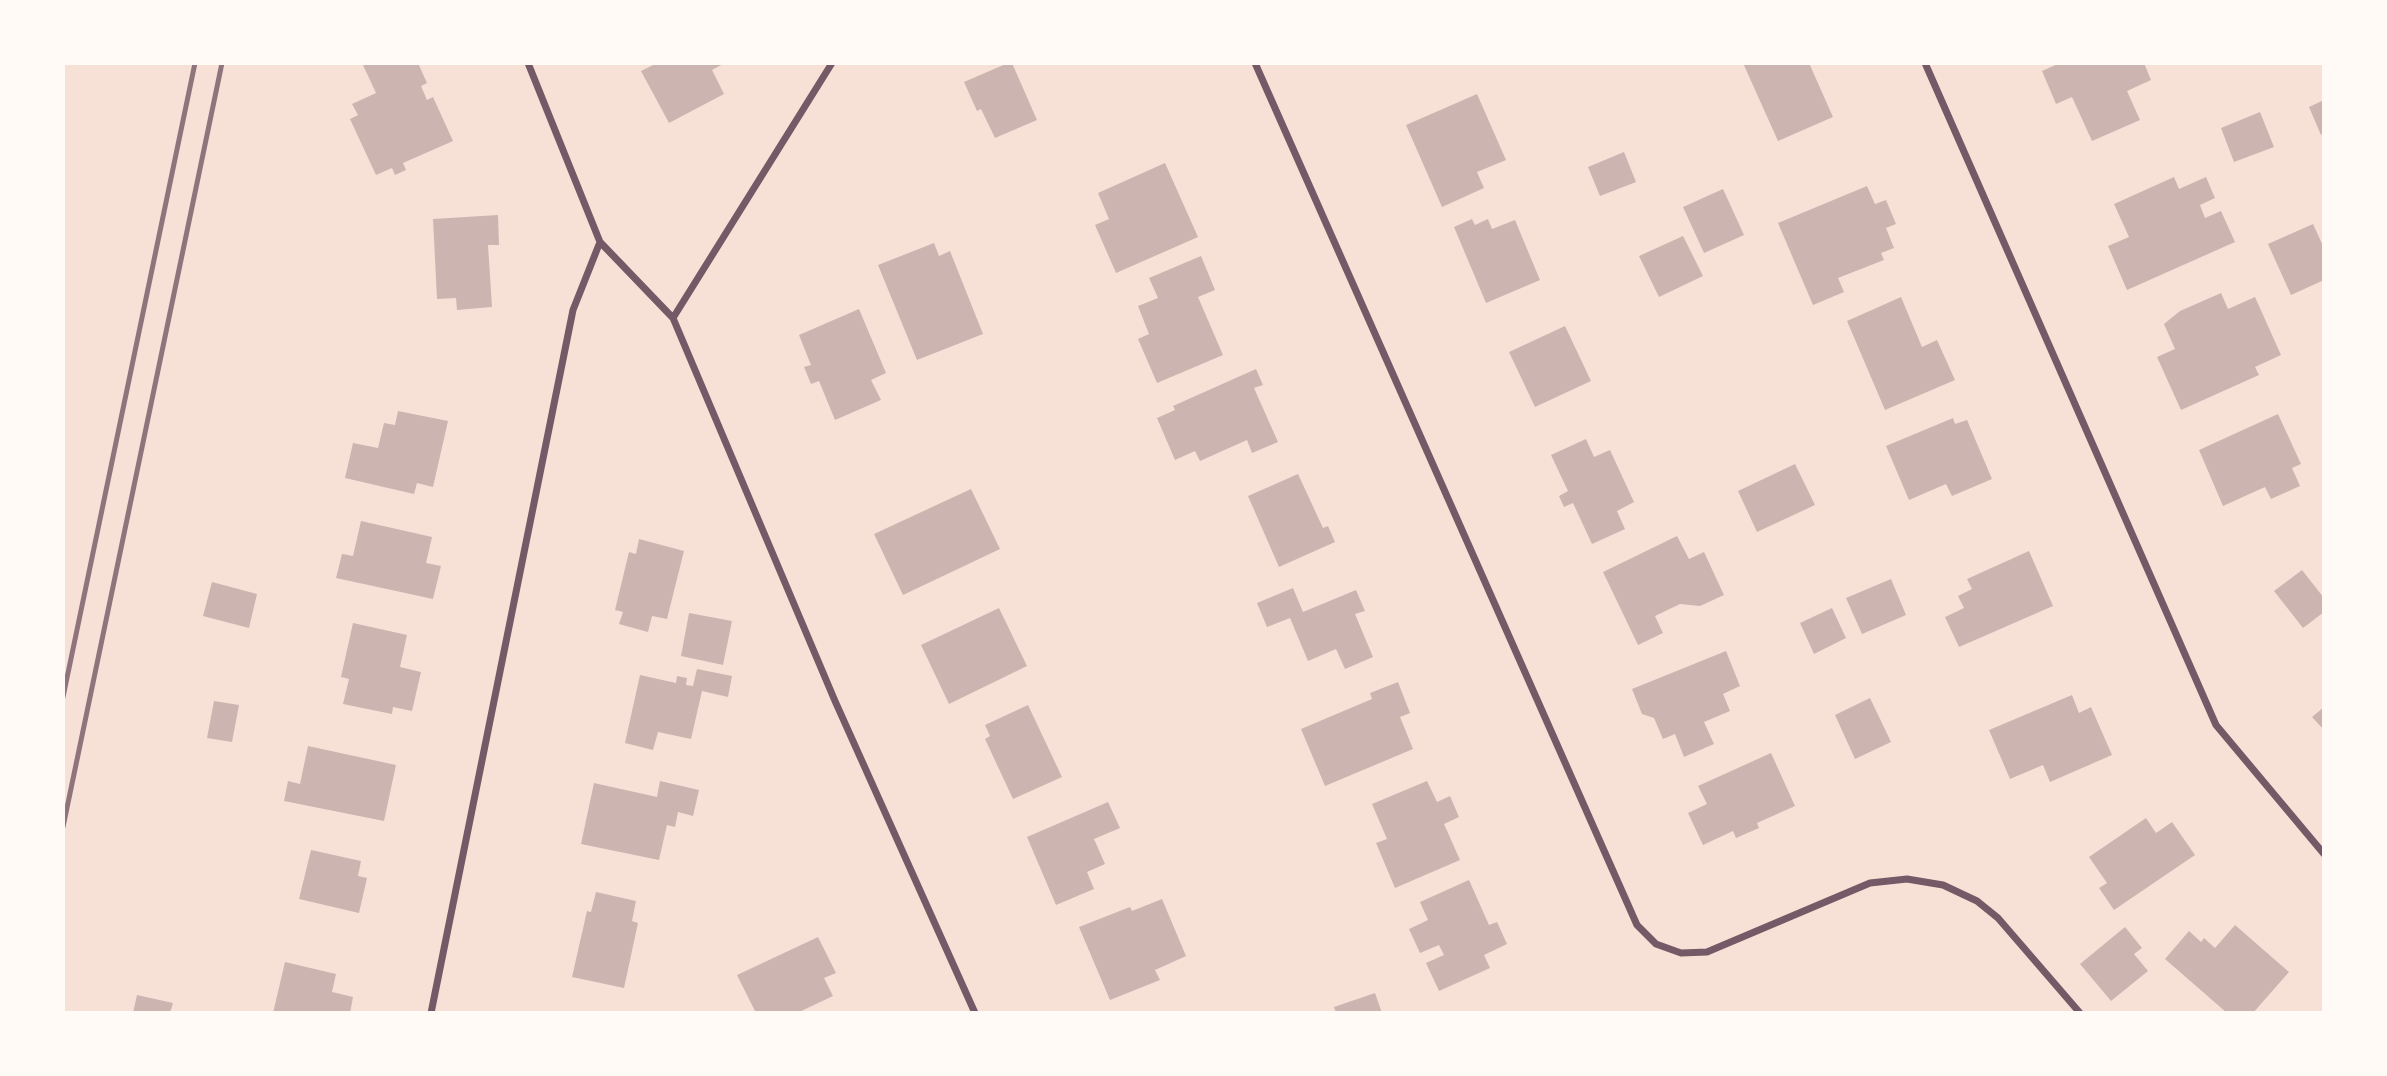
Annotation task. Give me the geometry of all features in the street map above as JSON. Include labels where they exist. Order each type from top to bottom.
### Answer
[{"type":"street","points":[[528,63],[600,242],[673,318],[835,701],[975,1013]]},
{"type":"street","points":[[673,318],[832,63]]},
{"type":"street","points":[[1255,63],[1637,925],[1656,944],[1681,953],[1707,952],[1870,883],[1907,879],[1943,885],[1976,901],[1998,918],[2080,1013]]},
{"type":"street","points":[[1925,63],[2216,726],[2324,854]]},
{"type":"street","points":[[431,1013],[573,310],[600,242]]},
{"type":"building","points":[[362,63],[418,63],[427,83],[421,86],[427,100],[433,97],[453,141],[403,163],[406,170],[395,175],[392,168],[376,175],[350,119],[358,115],[352,104],[376,93]]},
{"type":"building","points":[[657,63],[725,63],[712,70],[724,94],[669,123],[641,71]]},
{"type":"building","points":[[1012,63],[1037,120],[995,138],[981,109],[977,111],[964,82]]},
{"type":"building","points":[[1743,63],[1809,63],[1833,117],[1778,141]]},
{"type":"building","points":[[2060,63],[2144,63],[2151,80],[2127,91],[2140,120],[2092,141],[2072,97],[2056,104],[2042,71]]},
{"type":"building","points":[[1477,94],[1506,160],[1477,172],[1484,188],[1442,207],[1406,125]]},
{"type":"building","points":[[2324,100],[2324,133],[2321,135],[2309,107]]},
{"type":"building","points":[[2260,112],[2274,147],[2234,162],[2221,128]]},
{"type":"building","points":[[1624,152],[1636,182],[1600,196],[1588,167]]},
{"type":"building","points":[[1165,163],[1198,237],[1116,273],[1095,225],[1109,219],[1098,193]]},
{"type":"building","points":[[2174,177],[2179,189],[2206,177],[2215,198],[2200,205],[2205,218],[2221,211],[2235,242],[2127,290],[2108,246],[2129,237],[2114,204]]},
{"type":"building","points":[[1867,186],[1875,204],[1886,200],[1896,224],[1886,228],[1894,248],[1881,253],[1884,260],[1838,278],[1844,292],[1813,305],[1778,223]]},
{"type":"building","points":[[1723,189],[1744,235],[1704,253],[1683,207]]},
{"type":"building","points":[[498,215],[499,245],[488,245],[492,307],[457,310],[456,298],[437,299],[433,219]]},
{"type":"building","points":[[1472,219],[1475,225],[1488,219],[1492,229],[1515,220],[1540,280],[1486,303],[1454,227]]},
{"type":"building","points":[[2313,224],[2324,248],[2324,280],[2291,295],[2268,244]]},
{"type":"building","points":[[1683,236],[1703,276],[1659,297],[1639,256]]},
{"type":"building","points":[[934,243],[939,256],[950,251],[983,334],[917,360],[878,265]]},
{"type":"building","points":[[1201,256],[1215,290],[1198,297],[1223,355],[1157,383],[1138,339],[1149,334],[1138,306],[1158,298],[1149,278]]},
{"type":"building","points":[[2221,293],[2228,309],[2255,297],[2281,355],[2255,367],[2259,375],[2181,410],[2157,357],[2175,349],[2164,324],[2180,311]]},
{"type":"building","points":[[1901,297],[1922,347],[1937,340],[1955,380],[1885,410],[1847,321]]},
{"type":"building","points":[[859,309],[886,373],[871,380],[881,400],[835,420],[819,381],[811,384],[804,367],[811,365],[799,335]]},
{"type":"building","points":[[1565,326],[1591,381],[1535,407],[1509,352]]},
{"type":"building","points":[[1256,369],[1263,385],[1254,388],[1278,442],[1252,453],[1247,440],[1200,461],[1195,451],[1175,460],[1157,418],[1175,410],[1173,406]]},
{"type":"building","points":[[398,411],[448,421],[433,487],[417,483],[414,494],[345,478],[353,443],[378,448],[384,423],[395,425]]},
{"type":"building","points":[[2278,414],[2301,464],[2292,468],[2300,486],[2271,499],[2265,487],[2223,506],[2199,450]]},
{"type":"building","points":[[1953,418],[1955,424],[1967,420],[1992,479],[1952,496],[1946,484],[1909,500],[1886,446]]},
{"type":"building","points":[[1586,439],[1594,457],[1610,450],[1634,502],[1617,511],[1625,529],[1592,544],[1573,503],[1564,507],[1559,496],[1568,491],[1551,455]]},
{"type":"building","points":[[1795,464],[1815,505],[1757,532],[1738,491]]},
{"type":"building","points":[[1298,474],[1323,528],[1328,526],[1335,542],[1279,567],[1248,496]]},
{"type":"building","points":[[971,489],[1000,549],[903,595],[874,534]]},
{"type":"building","points":[[361,521],[432,537],[426,563],[441,566],[433,599],[336,578],[342,554],[353,556]]},
{"type":"building","points":[[1677,536],[1689,559],[1704,552],[1724,595],[1700,606],[1680,604],[1655,616],[1663,633],[1638,645],[1603,572]]},
{"type":"building","points":[[639,539],[684,551],[667,619],[652,616],[648,632],[619,624],[623,612],[615,610],[629,552],[636,554]]},
{"type":"building","points":[[2029,551],[2053,606],[1959,647],[1945,617],[1964,608],[1958,596],[1972,589],[1967,579]]},
{"type":"building","points":[[2302,570],[2324,598],[2324,612],[2303,628],[2274,591]]},
{"type":"building","points":[[1891,579],[1906,615],[1862,634],[1846,598]]},
{"type":"building","points":[[212,582],[257,594],[249,628],[203,616]]},
{"type":"building","points":[[1293,588],[1303,612],[1356,590],[1365,611],[1355,614],[1373,657],[1345,669],[1336,649],[1308,661],[1290,618],[1267,627],[1257,603]]},
{"type":"building","points":[[999,608],[1027,666],[949,704],[921,645]]},
{"type":"building","points":[[1832,608],[1846,638],[1814,654],[1800,623]]},
{"type":"building","points":[[689,613],[732,621],[723,665],[681,656]]},
{"type":"building","points":[[353,623],[407,635],[400,667],[421,672],[412,711],[393,707],[392,714],[343,704],[349,679],[341,677]]},
{"type":"building","points":[[1726,651],[1740,686],[1723,694],[1730,711],[1704,722],[1714,744],[1684,757],[1675,734],[1663,739],[1654,718],[1642,714],[1632,689]]},
{"type":"building","points":[[697,669],[732,676],[728,697],[702,691],[691,739],[658,732],[653,750],[625,743],[640,675],[676,683],[677,676],[687,678],[686,685],[693,686]]},
{"type":"building","points":[[1398,682],[1410,713],[1400,717],[1413,749],[1325,786],[1301,729],[1372,699],[1370,693]]},
{"type":"building","points":[[2072,695],[2079,713],[2091,707],[2112,755],[2050,782],[2043,765],[2010,779],[1989,730]]},
{"type":"building","points":[[1870,698],[1891,742],[1855,759],[1835,715]]},
{"type":"building","points":[[214,701],[239,705],[232,742],[207,738]]},
{"type":"building","points":[[1028,705],[1062,777],[1013,799],[985,739],[990,736],[985,725]]},
{"type":"building","points":[[2324,707],[2324,730],[2312,717]]},
{"type":"building","points":[[308,746],[396,765],[384,821],[284,801],[288,781],[300,784]]},
{"type":"building","points":[[1771,753],[1795,806],[1757,823],[1759,828],[1736,838],[1733,831],[1703,845],[1688,813],[1707,804],[1698,786]]},
{"type":"building","points":[[660,781],[699,790],[693,816],[678,812],[675,827],[667,825],[659,860],[581,844],[594,783],[657,797]]},
{"type":"building","points":[[1427,781],[1437,802],[1450,796],[1459,817],[1444,824],[1460,860],[1395,888],[1376,843],[1387,839],[1372,804]]},
{"type":"building","points":[[1108,802],[1120,828],[1094,839],[1105,864],[1087,872],[1094,889],[1056,905],[1027,837]]},
{"type":"building","points":[[2146,818],[2156,833],[2172,822],[2195,855],[2114,910],[2099,888],[2107,883],[2089,857]]},
{"type":"building","points":[[311,850],[361,861],[358,876],[367,878],[359,913],[299,899]]},
{"type":"building","points":[[1469,880],[1489,925],[1497,922],[1507,944],[1484,955],[1490,968],[1439,991],[1426,963],[1444,955],[1439,945],[1420,953],[1409,929],[1428,920],[1420,902]]},
{"type":"building","points":[[596,892],[636,901],[632,921],[638,923],[624,988],[572,977],[587,911],[591,912]]},
{"type":"building","points":[[1162,899],[1186,956],[1155,970],[1160,980],[1110,1000],[1079,927],[1130,907],[1132,911]]},
{"type":"building","points":[[2235,925],[2289,972],[2253,1013],[2227,1013],[2165,959],[2189,931],[2201,942],[2204,938],[2215,948]]},
{"type":"building","points":[[2125,927],[2142,948],[2134,954],[2148,971],[2111,1001],[2080,964]]},
{"type":"building","points":[[818,937],[836,973],[824,978],[833,996],[797,1013],[756,1013],[737,975]]},
{"type":"building","points":[[285,962],[336,974],[332,992],[353,997],[350,1013],[273,1013]]},
{"type":"building","points":[[1375,993],[1382,1013],[1336,1013],[1334,1007]]},
{"type":"building","points":[[137,995],[173,1003],[170,1013],[133,1013]]},
{"type":"railway","points":[[63,697],[195,63]]},
{"type":"railway","points":[[63,827],[222,63]]}]
